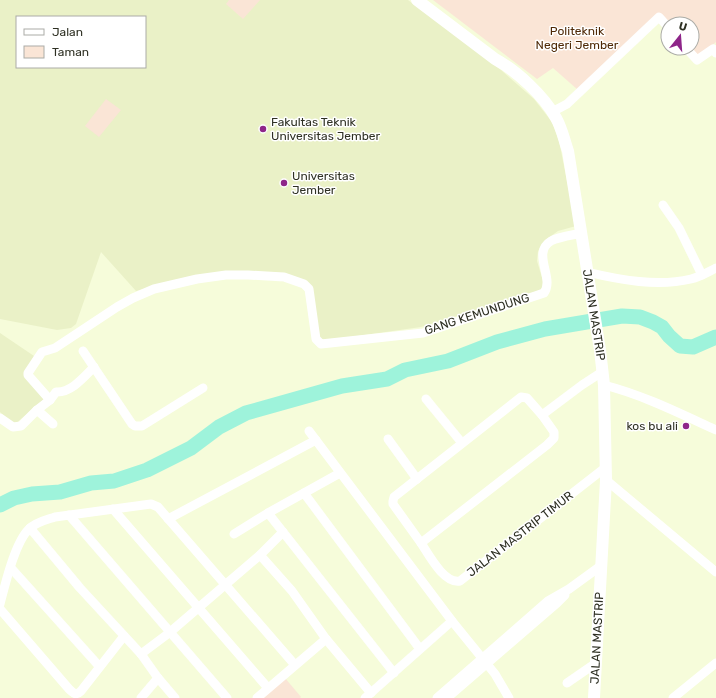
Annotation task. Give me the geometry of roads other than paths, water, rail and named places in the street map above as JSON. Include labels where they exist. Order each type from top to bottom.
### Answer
[{"type":"main road","name":"JALAN MASTRIP","points":[[417,0],[495,59],[507,66],[534,91],[557,119],[568,151],[577,234],[587,272],[600,350],[604,385],[606,480],[596,663],[597,695]]},
{"type":"street","points":[[552,112],[567,104],[659,17],[660,18]]},
{"type":"street","points":[[693,56],[697,60],[713,49],[716,53]]},
{"type":"street","points":[[663,205],[679,228],[702,275]]},
{"type":"street","name":"GANG KEMUNDUNG","points":[[50,400],[28,375],[42,352],[56,348],[117,307],[154,289],[204,278],[226,275],[284,277],[304,284],[309,289],[316,339],[321,344],[423,333],[544,293],[548,286],[542,256],[546,246],[551,241],[577,234]]},
{"type":"street","points":[[587,272],[625,279],[670,282],[690,279],[716,268]]},
{"type":"street","points":[[82,351],[132,424],[136,426],[142,426],[203,388]]},
{"type":"street","points":[[0,418],[13,426],[19,427],[50,400],[56,392],[63,392],[69,389],[94,367]]},
{"type":"street","points":[[542,415],[602,372]]},
{"type":"street","points":[[604,385],[621,389],[652,401],[716,430]]},
{"type":"street","points":[[521,397],[527,398],[542,415],[554,432],[555,436],[552,440],[421,543],[393,502],[395,495],[462,443],[521,397]]},
{"type":"street","points":[[426,399],[462,443]]},
{"type":"street","points":[[37,410],[53,424]]},
{"type":"street","points":[[309,431],[452,621],[484,661],[509,698]]},
{"type":"street","points":[[388,439],[417,479]]},
{"type":"street","points":[[168,519],[316,440]]},
{"type":"street","name":"JALAN MASTRIP TIMUR","points":[[421,543],[444,576],[454,581],[460,581],[606,467]]},
{"type":"street","points":[[234,534],[268,513],[340,473]]},
{"type":"street","points":[[606,480],[716,572]]},
{"type":"street","points":[[304,493],[420,649]]},
{"type":"street","points":[[0,604],[11,568],[23,537],[30,528],[42,521],[55,517],[153,504],[158,507],[226,584],[295,665]]},
{"type":"street","points":[[112,509],[268,688]]},
{"type":"street","points":[[268,513],[394,673]]},
{"type":"street","points":[[69,516],[226,698]]},
{"type":"street","points":[[30,528],[80,588],[141,654],[158,678],[175,698]]},
{"type":"street","points":[[141,654],[260,555],[283,532]]},
{"type":"street","points":[[260,555],[292,591],[368,695],[452,621]]},
{"type":"street","points":[[437,698],[484,661],[534,618],[548,601],[569,589],[602,566]]},
{"type":"street","points":[[11,568],[99,666]]},
{"type":"street","points":[[0,609],[74,693],[77,694],[81,691],[99,666],[124,636]]},
{"type":"street","points":[[257,698],[326,639]]},
{"type":"street","points":[[447,698],[484,661]]},
{"type":"street","points":[[567,683],[596,663]]},
{"type":"street","points":[[673,698],[716,663]]},
{"type":"street","points":[[141,698],[158,678]]},
{"type":"waterway","points":[[0,505],[14,498],[32,494],[60,492],[91,483],[114,481],[147,470],[191,448],[219,427],[246,413],[342,386],[387,379],[405,370],[448,361],[497,342],[545,329],[622,316],[640,317],[653,322],[662,327],[680,346],[693,347],[716,337]]},
{"type":"place","name":"Fakultas Teknik Universitas Jember","points":[[263,129]]},
{"type":"place","name":"Universitas Jember","points":[[284,183]]},
{"type":"place","name":"kos bu ali","points":[[686,426]]},
{"type":"park label","name":"Politeknik Negeri Jember","points":[[577,38]]}]
